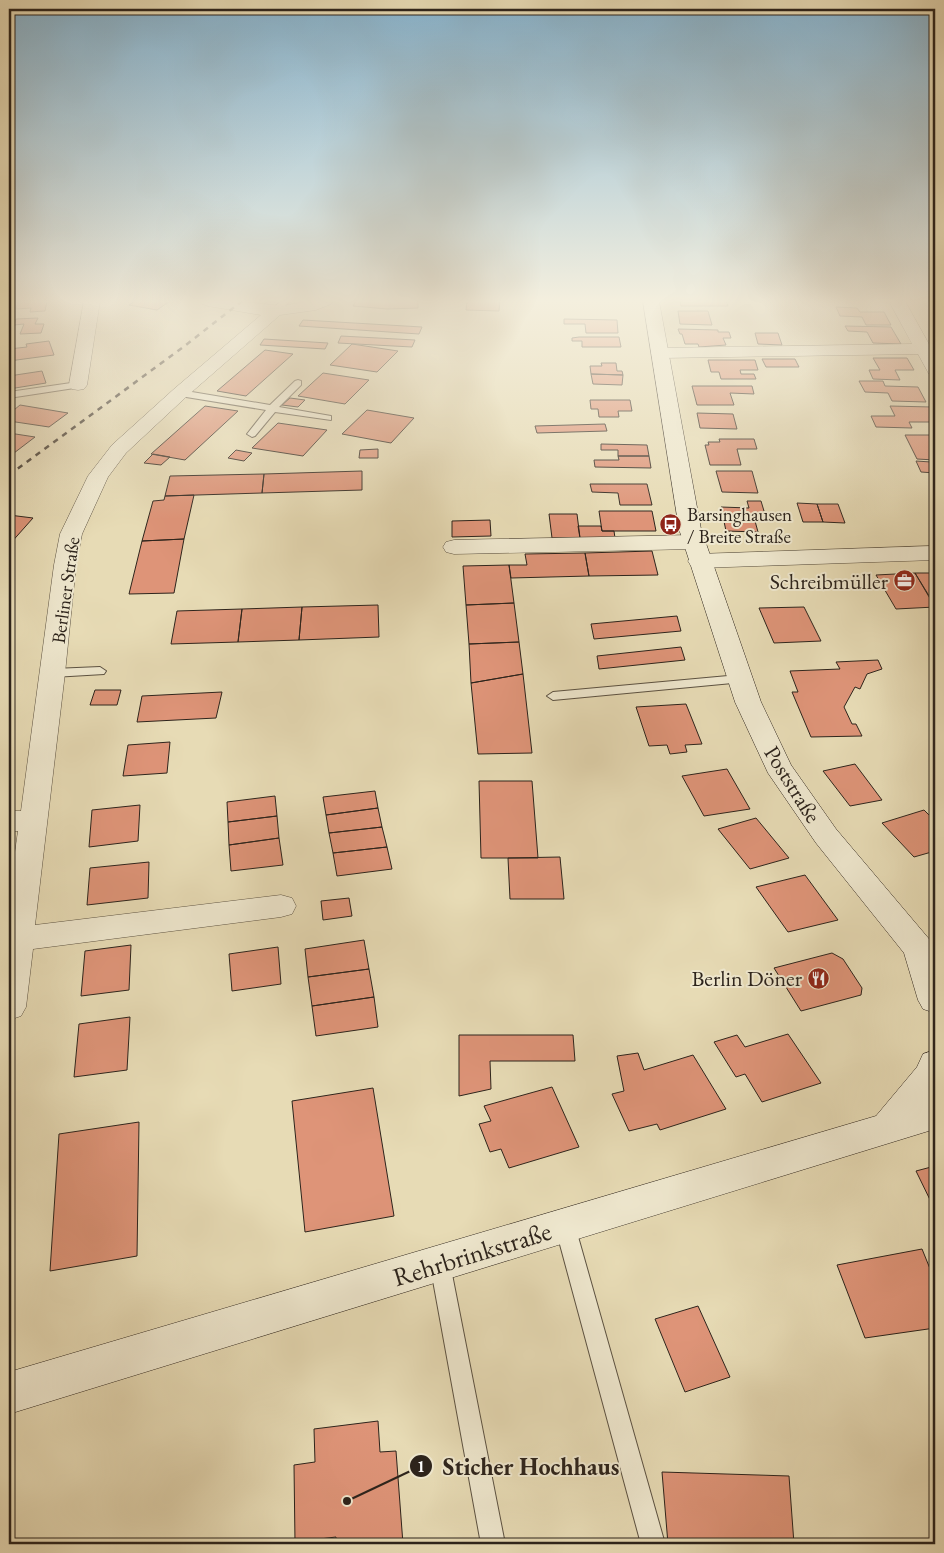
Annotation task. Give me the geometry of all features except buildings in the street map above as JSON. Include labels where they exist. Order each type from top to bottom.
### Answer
[{"type":"street","points":[[78,385],[80,373]]},
{"type":"street","name":"Berliner Straße","points":[[9,1007],[19,939],[21,821],[53,673],[65,565],[71,534],[98,476],[119,449],[203,373]]},
{"type":"street","name":"Poststraße","points":[[664,373],[696,551],[739,679],[778,767],[826,836],[926,957]]},
{"type":"street","points":[[454,546],[935,553]]},
{"type":"street","points":[[19,939],[281,906]]},
{"type":"street","points":[[926,957],[935,1000]]},
{"type":"street","points":[[889,1127],[932,1074],[935,1064]]},
{"type":"street","name":"Rehrbrinkstraße","points":[[9,1393],[935,1114]]},
{"type":"lane","points":[[252,434],[273,408],[298,384]]},
{"type":"lane","points":[[9,395],[78,385]]},
{"type":"lane","points":[[180,393],[328,418]]},
{"type":"lane","points":[[53,673],[100,671]]},
{"type":"lane","points":[[552,696],[739,679]]},
{"type":"lane","points":[[565,1226],[654,1544]]},
{"type":"lane","points":[[440,1264],[493,1544]]},
{"type":"railway","points":[[9,475],[147,373]]},
{"type":"place","name":"Barsinghausen / Breite Straße","points":[[671,525]]},
{"type":"place","name":"Schreibmüller","points":[[904,581]]},
{"type":"place","name":"Berlin Döner","points":[[818,978]]},
{"type":"place","name":"Sticher Hochhaus","points":[[347,1501]]}]
